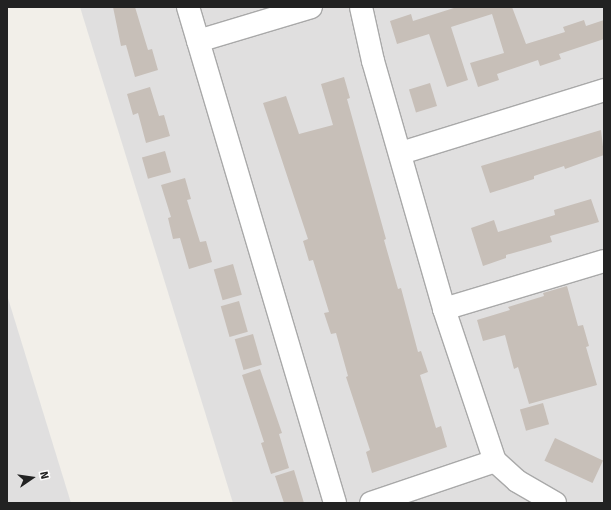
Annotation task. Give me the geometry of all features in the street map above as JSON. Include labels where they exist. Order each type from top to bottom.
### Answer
[{"type":"street","points":[[188,7],[335,503]]},
{"type":"street","points":[[198,41],[311,7]]},
{"type":"street","points":[[361,7],[373,62],[401,152],[444,309],[495,461],[517,481],[555,503]]},
{"type":"street","points":[[401,152],[604,90]]},
{"type":"street","points":[[444,309],[603,266]]},
{"type":"street","points":[[371,503],[495,461]]},
{"type":"shaded area","points":[[80,7],[604,7],[604,503],[233,503]]},
{"type":"shaded area","points":[[7,295],[71,503],[7,503]]},
{"type":"building","points":[[113,7],[135,7],[148,50],[152,49],[158,70],[135,77],[126,45],[121,46]]},
{"type":"building","points":[[457,7],[512,7],[526,44],[565,32],[563,27],[584,20],[586,26],[604,20],[604,39],[559,54],[561,59],[540,66],[538,60],[497,74],[499,80],[478,87],[470,63],[504,53],[492,14],[451,27],[468,80],[447,87],[429,34],[397,44],[390,21],[411,14],[413,21]]},
{"type":"building","points":[[344,77],[350,98],[347,99],[386,239],[384,240],[398,289],[401,288],[418,352],[421,351],[428,372],[420,375],[436,428],[441,426],[447,447],[372,473],[366,452],[370,450],[346,377],[348,376],[336,333],[331,334],[324,313],[329,312],[313,260],[309,261],[303,241],[308,239],[263,103],[286,96],[299,134],[333,125],[321,84]]},
{"type":"building","points":[[430,83],[437,106],[416,112],[409,89]]},
{"type":"building","points":[[150,87],[159,116],[164,115],[170,136],[146,143],[138,113],[133,115],[127,94]]},
{"type":"building","points":[[601,130],[604,155],[565,169],[564,166],[534,176],[534,179],[490,193],[481,166]]},
{"type":"building","points":[[165,151],[171,172],[148,179],[142,158]]},
{"type":"building","points":[[185,178],[191,199],[187,200],[200,242],[206,241],[212,262],[189,269],[180,238],[173,239],[168,218],[171,217],[161,185]]},
{"type":"building","points":[[591,199],[599,222],[550,236],[552,242],[506,255],[506,258],[483,266],[471,228],[494,220],[498,232],[555,215],[554,210]]},
{"type":"building","points":[[233,264],[242,295],[223,300],[214,270]]},
{"type":"building","points":[[567,286],[578,326],[583,325],[589,346],[586,347],[597,385],[529,404],[518,367],[514,369],[505,335],[483,341],[477,320],[510,310],[508,307],[544,296],[543,293]]},
{"type":"building","points":[[239,301],[248,332],[230,337],[221,306]]},
{"type":"building","points":[[253,334],[262,365],[244,370],[235,339]]},
{"type":"building","points":[[260,369],[282,433],[279,434],[289,468],[271,474],[261,443],[264,442],[242,375]]},
{"type":"building","points":[[543,403],[549,424],[526,431],[520,410]]},
{"type":"building","points":[[555,438],[603,460],[592,483],[544,461]]},
{"type":"building","points":[[294,470],[304,503],[284,503],[275,476]]}]
